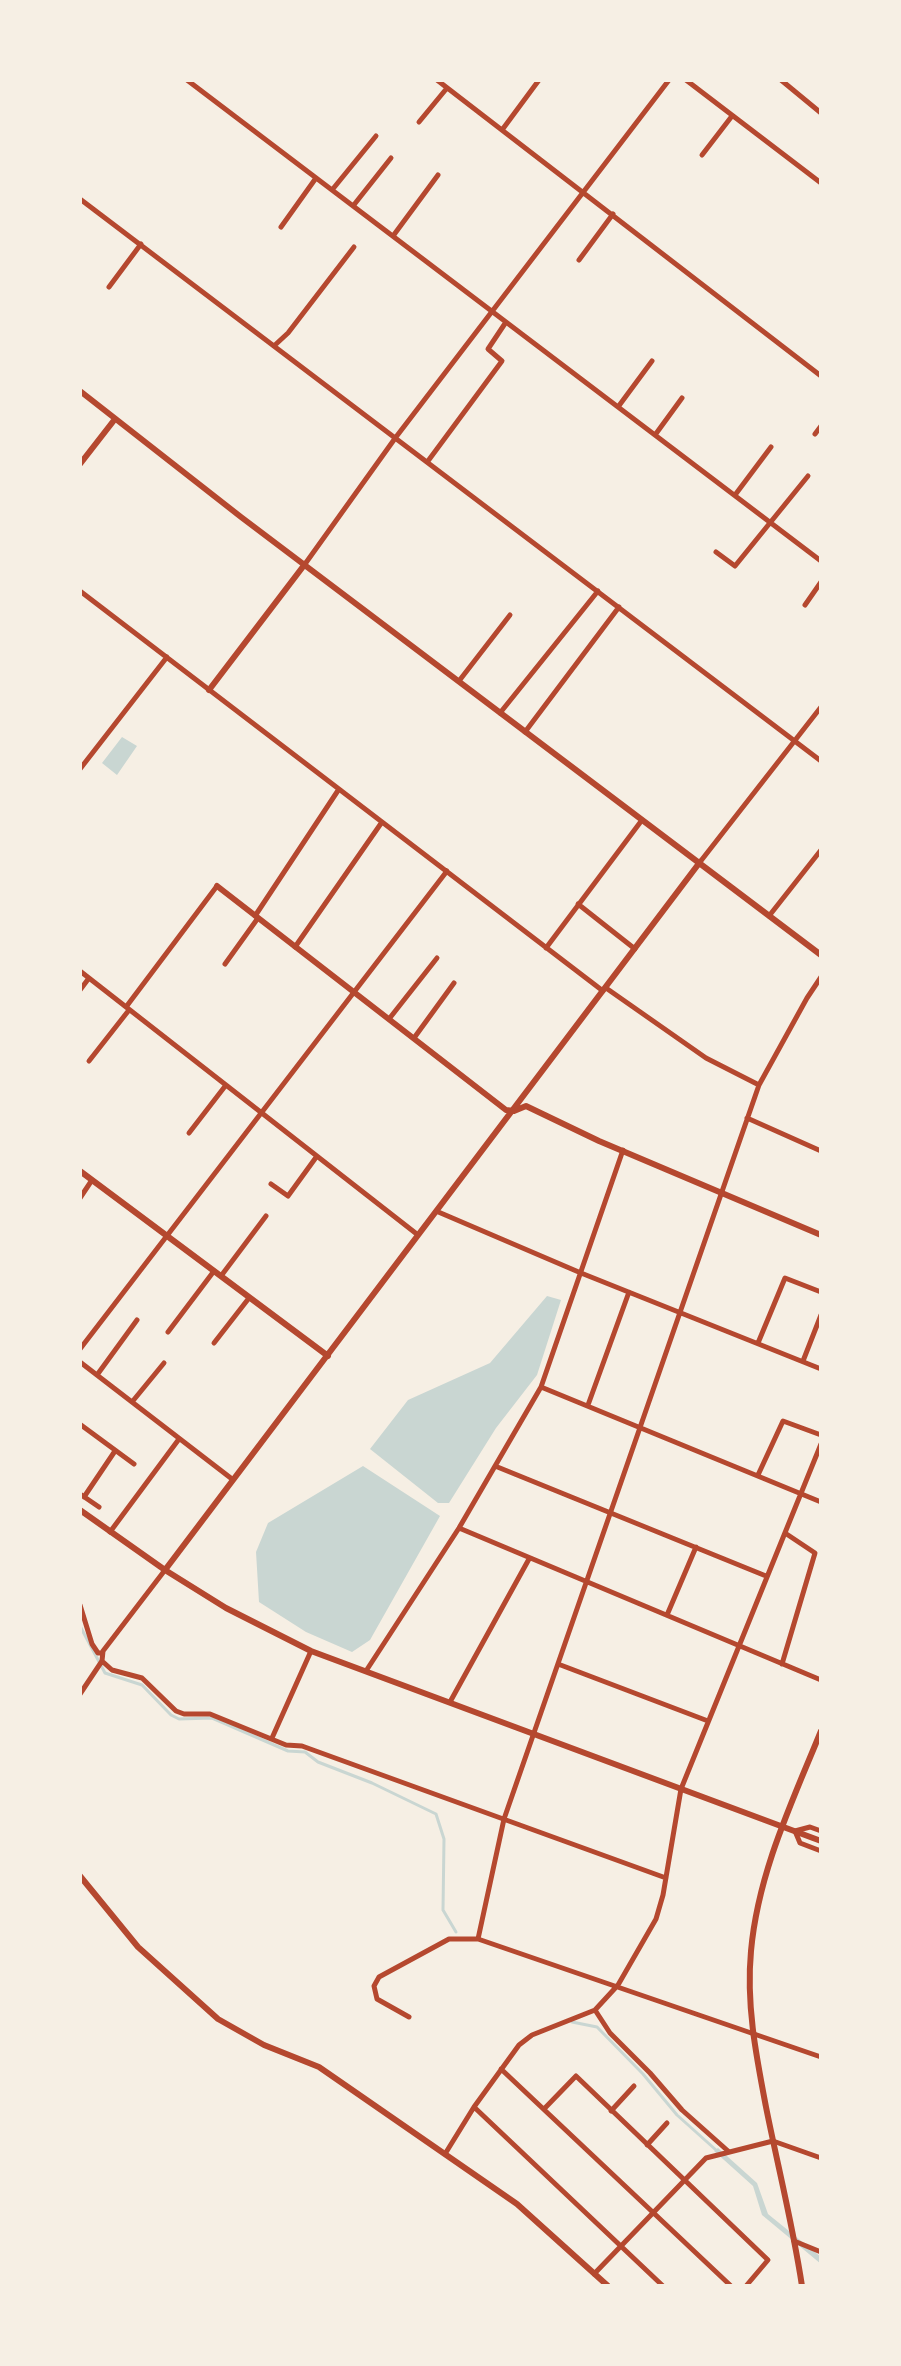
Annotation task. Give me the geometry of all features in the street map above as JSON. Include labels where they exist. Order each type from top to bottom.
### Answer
[{"type":"street","points":[[187,80],[821,561]]},
{"type":"street","points":[[437,80],[821,376]]},
{"type":"street","points":[[502,130],[539,80]]},
{"type":"street","points":[[209,690],[396,437],[669,80]]},
{"type":"street","points":[[686,80],[820,180]]},
{"type":"street","points":[[781,80],[821,113]]},
{"type":"street","points":[[419,122],[447,88]]},
{"type":"street","points":[[702,155],[732,116]]},
{"type":"street","points":[[332,190],[376,136]]},
{"type":"street","points":[[353,206],[391,158]]},
{"type":"street","points":[[393,236],[438,175]]},
{"type":"street","points":[[281,227],[316,178]]},
{"type":"street","points":[[80,199],[821,761]]},
{"type":"street","points":[[579,260],[613,214]]},
{"type":"street","points":[[109,287],[141,244]]},
{"type":"street","points":[[275,345],[288,333],[354,247]]},
{"type":"street","points":[[428,461],[502,361],[488,349],[506,322]]},
{"type":"street","points":[[618,407],[652,361]]},
{"type":"street","points":[[80,391],[821,955]]},
{"type":"street","points":[[655,435],[682,398]]},
{"type":"street","points":[[80,464],[115,419]]},
{"type":"street","points":[[815,434],[821,426]]},
{"type":"street","points":[[735,495],[771,447]]},
{"type":"street","points":[[716,552],[735,566],[808,476]]},
{"type":"street","points":[[805,605],[821,582]]},
{"type":"street","points":[[80,591],[546,948],[706,1058],[759,1085]]},
{"type":"street","points":[[500,713],[598,591]]},
{"type":"street","points":[[525,732],[619,607]]},
{"type":"street","points":[[459,681],[510,615]]},
{"type":"street","points":[[80,769],[167,657]]},
{"type":"street","points":[[80,1694],[102,1658],[232,1479],[821,707]]},
{"type":"street","points":[[225,964],[339,789]]},
{"type":"street","points":[[546,948],[642,820]]},
{"type":"street","points":[[295,947],[382,822]]},
{"type":"street","points":[[769,916],[821,850]]},
{"type":"street","points":[[80,1349],[447,871]]},
{"type":"street","points":[[89,1061],[217,886],[506,1110],[514,1111],[526,1106],[821,1235]]},
{"type":"street","points":[[578,904],[635,949]]},
{"type":"street","points":[[389,1019],[437,958]]},
{"type":"street","points":[[80,971],[418,1235]]},
{"type":"street","points":[[478,1939],[504,1819],[747,1118],[759,1085],[821,977]]},
{"type":"street","points":[[80,990],[89,978]]},
{"type":"street","points":[[414,1038],[454,983]]},
{"type":"street","points":[[189,1133],[226,1085]]},
{"type":"street","points":[[747,1118],[821,1151]]},
{"type":"street","points":[[366,1671],[459,1528],[541,1387],[623,1150]]},
{"type":"street","points":[[271,1184],[288,1196],[317,1156]]},
{"type":"street","points":[[80,1171],[328,1356]]},
{"type":"street","points":[[80,1198],[92,1180]]},
{"type":"street","points":[[436,1211],[821,1369]]},
{"type":"street","points":[[168,1332],[266,1216]]},
{"type":"street","points":[[758,1343],[785,1278],[821,1292]]},
{"type":"street","points":[[588,1405],[629,1292]]},
{"type":"street","points":[[214,1343],[249,1298]]},
{"type":"street","points":[[803,1361],[821,1315]]},
{"type":"street","points":[[97,1375],[137,1320]]},
{"type":"street","points":[[80,1362],[232,1479]]},
{"type":"street","points":[[132,1402],[164,1363]]},
{"type":"street","points":[[541,1387],[821,1502]]},
{"type":"street","points":[[758,1475],[783,1421],[821,1435]]},
{"type":"street","points":[[80,1427],[134,1464]]},
{"type":"street","points":[[110,1532],[179,1439]]},
{"type":"street","points":[[445,2154],[474,2107],[519,2045],[532,2035],[595,2010],[618,1985],[656,1919],[681,1789],[821,1444]]},
{"type":"street","points":[[99,1507],[82,1496],[115,1451]]},
{"type":"street","points":[[495,1466],[766,1576]]},
{"type":"street","points":[[80,1510],[165,1570],[226,1608],[311,1651],[821,1841]]},
{"type":"street","points":[[459,1528],[821,1680]]},
{"type":"street","points":[[782,1664],[815,1553],[785,1533]]},
{"type":"street","points":[[667,1615],[696,1547]]},
{"type":"street","points":[[450,1702],[529,1559]]},
{"type":"street","points":[[80,1605],[92,1644],[112,1670],[142,1678],[176,1711],[210,1714],[286,1745],[302,1746],[666,1878]]},
{"type":"street","points":[[272,1738],[311,1651]]},
{"type":"street","points":[[558,1664],[708,1721]]},
{"type":"street","points":[[802,2286],[752,2032],[750,1978],[761,1889],[821,1731]]},
{"type":"street","points":[[795,1831],[810,1827],[821,1831]]},
{"type":"street","points":[[795,1831],[800,1843],[821,1851]]},
{"type":"street","points":[[80,1876],[138,1947],[218,2019],[264,2045],[319,2067],[534,2217],[608,2286]]},
{"type":"street","points":[[409,2017],[377,1999],[374,1986],[379,1977],[449,1939],[478,1939],[821,2057]]},
{"type":"street","points":[[595,2010],[610,2033],[682,2110],[728,2151]]},
{"type":"street","points":[[501,2069],[731,2286]]},
{"type":"street","points":[[544,2109],[576,2076],[768,2260],[746,2286]]},
{"type":"street","points":[[611,2111],[634,2086]]},
{"type":"street","points":[[474,2107],[663,2286]]},
{"type":"street","points":[[647,2145],[667,2123]]},
{"type":"street","points":[[594,2274],[706,2158],[773,2141],[821,2158]]},
{"type":"street","points":[[793,2241],[821,2252]]},
{"type":"shaded area","points":[[122,737],[137,746],[117,775],[102,763]]},
{"type":"shaded area","points":[[547,1296],[561,1300],[537,1375],[496,1428],[449,1503],[438,1503],[370,1449],[408,1400],[490,1363]]},
{"type":"shaded area","points":[[363,1466],[440,1516],[370,1640],[352,1652],[306,1632],[259,1602],[256,1552],[268,1523]]},
{"type":"shaded area","points":[[718,2148],[757,2183],[768,2214],[821,2257],[821,2264],[762,2215],[753,2186],[714,2151]]},
{"type":"waterway","points":[[80,1626],[105,1673],[142,1685],[171,1715],[179,1719],[212,1718],[288,1751],[305,1752],[318,1762],[372,1783],[436,1814],[444,1839],[443,1910],[456,1932]]},
{"type":"waterway","points":[[572,2022],[597,2027],[643,2074],[677,2115],[716,2150]]}]
